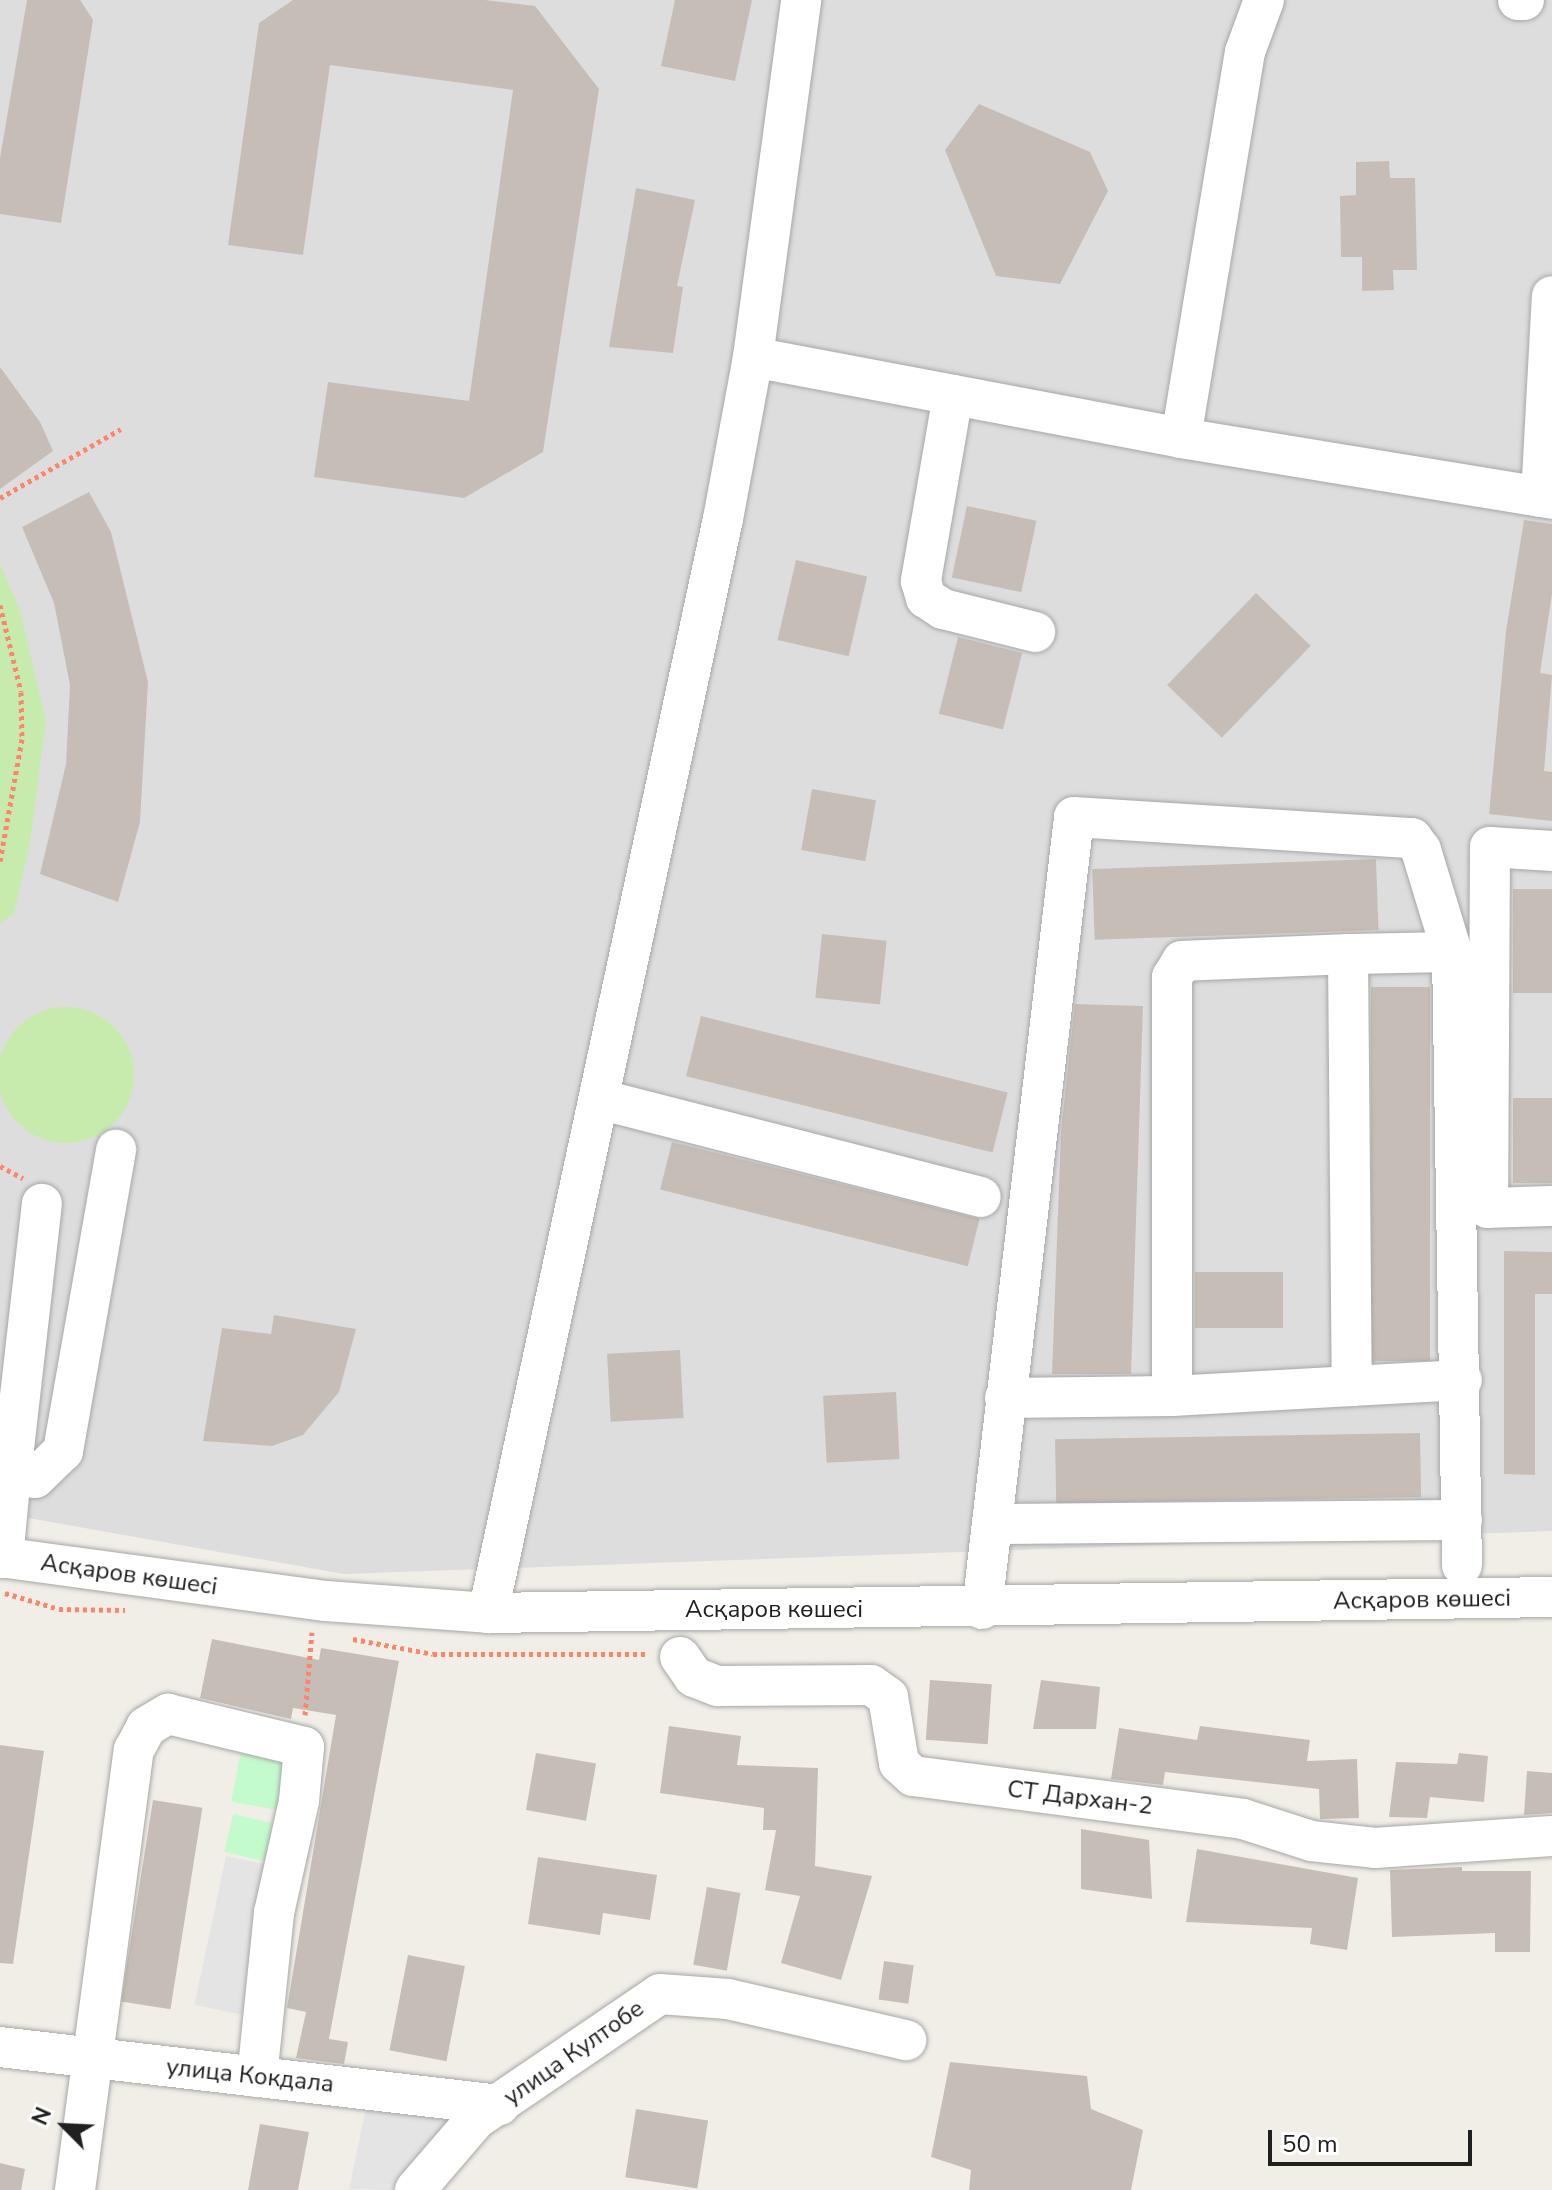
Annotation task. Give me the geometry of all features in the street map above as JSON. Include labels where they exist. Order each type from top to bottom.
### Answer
[{"type":"street","points":[[488,1613],[599,1099],[753,357],[801,0]]},
{"type":"street","points":[[1181,438],[1245,52],[1264,0]]},
{"type":"street","points":[[1518,0],[1524,0]]},
{"type":"street","points":[[753,357],[1181,438],[1546,498],[1552,296]]},
{"type":"street","points":[[953,395],[921,581],[926,598],[943,609],[1035,632]]},
{"type":"street","points":[[982,1609],[1074,817],[1412,838],[1427,866],[1452,952],[1462,1380],[1462,1565]]},
{"type":"street","points":[[1552,851],[1490,847],[1498,1026],[1488,1208],[1552,1206]]},
{"type":"street","points":[[1172,1396],[1172,977],[1182,961],[1452,952]]},
{"type":"street","points":[[1348,954],[1352,1386]]},
{"type":"street","points":[[599,1099],[981,1197]]},
{"type":"street","points":[[6,1474],[35,1478],[63,1451],[116,1150]]},
{"type":"street","points":[[1,1558],[6,1474],[42,1204]]},
{"type":"street","points":[[1005,1398],[1172,1396],[1462,1380]]},
{"type":"street","points":[[993,1524],[1462,1520]]},
{"type":"street","name":"Асқаров көшесі","points":[[1,1558],[326,1601],[488,1613],[982,1609],[1552,1597]]},
{"type":"street","name":"СТ Дархан-2","points":[[680,1657],[694,1677],[718,1686],[871,1685],[888,1697],[899,1763],[913,1776],[1243,1819],[1311,1841],[1375,1848],[1552,1836]]},
{"type":"street","points":[[75,2190],[134,1750],[146,1727],[168,1714],[304,1747],[299,1801],[274,1913],[257,2077]]},
{"type":"street","name":"улица Култобе","points":[[415,2190],[476,2119],[660,1994],[728,1999],[906,2040]]},
{"type":"street","name":"улица Кокдала","points":[[0,2047],[500,2105]]},
{"type":"path","points":[[0,498],[121,429]]},
{"type":"path","points":[[0,605],[21,692],[22,739],[0,861]]},
{"type":"path","points":[[304,1747],[312,1632]]},
{"type":"shaded area","points":[[0,0],[1552,0],[1552,1531],[344,1574],[0,1513]]},
{"type":"shaded area","points":[[226,1856],[274,1866],[242,2015],[194,2005]]},
{"type":"shaded area","points":[[374,2071],[479,2086],[404,2190],[349,2189]]},
{"type":"green space","points":[[0,564],[20,610],[46,721],[30,843],[14,914],[0,923]]},
{"type":"green space","points":[[66,1007],[92,1012],[114,1027],[129,1049],[134,1075],[129,1101],[114,1123],[92,1138],[66,1143],[40,1138],[18,1123],[3,1101],[-2,1075],[3,1049],[18,1027],[40,1012]]},
{"type":"green space","points":[[248,1715],[294,1724],[277,1810],[231,1801]]},
{"type":"green space","points":[[233,1814],[280,1825],[271,1863],[224,1852]]},
{"type":"building","points":[[27,0],[80,0],[93,20],[61,223],[0,214],[0,158]]},
{"type":"building","points":[[293,0],[485,0],[535,6],[599,89],[543,452],[464,498],[314,477],[328,382],[469,401],[513,90],[330,65],[303,255],[228,245],[259,23]]},
{"type":"building","points":[[675,0],[752,0],[735,81],[661,66]]},
{"type":"building","points":[[979,104],[1090,152],[1108,191],[1060,284],[996,276],[945,150]]},
{"type":"building","points":[[1389,161],[1390,178],[1415,178],[1417,270],[1393,270],[1394,290],[1362,291],[1362,257],[1341,257],[1340,196],[1356,195],[1356,162]]},
{"type":"building","points":[[636,188],[695,200],[677,286],[683,287],[673,353],[609,347]]},
{"type":"building","points":[[0,367],[40,422],[53,451],[0,489]]},
{"type":"building","points":[[89,492],[111,532],[148,682],[140,822],[118,902],[40,874],[66,764],[70,685],[54,603],[22,527]]},
{"type":"building","points":[[967,506],[1036,521],[1021,592],[952,577]]},
{"type":"building","points":[[1524,520],[1552,524],[1552,594],[1540,673],[1552,675],[1544,771],[1552,772],[1552,821],[1489,814],[1506,631]]},
{"type":"building","points":[[796,560],[867,576],[849,656],[778,640]]},
{"type":"building","points":[[1256,593],[1311,646],[1222,738],[1167,685]]},
{"type":"building","points":[[958,637],[1022,653],[1003,730],[939,714]]},
{"type":"building","points":[[812,789],[876,800],[865,861],[801,850]]},
{"type":"building","points":[[1376,859],[1378,930],[1095,940],[1092,869]]},
{"type":"building","points":[[1513,889],[1552,889],[1552,993],[1513,993]]},
{"type":"building","points":[[822,934],[887,941],[880,1004],[815,998]]},
{"type":"building","points":[[1371,987],[1430,987],[1430,1361],[1371,1361]]},
{"type":"building","points":[[1075,1004],[1143,1006],[1131,1374],[1052,1374],[1061,1132]]},
{"type":"building","points":[[701,1016],[1008,1092],[993,1153],[686,1076]]},
{"type":"building","points":[[1513,1098],[1552,1098],[1552,1183],[1513,1183]]},
{"type":"building","points":[[672,1142],[980,1219],[968,1266],[660,1190]]},
{"type":"building","points":[[1504,1251],[1552,1252],[1552,1294],[1535,1294],[1535,1475],[1504,1474]]},
{"type":"building","points":[[1195,1272],[1283,1272],[1283,1328],[1195,1328]]},
{"type":"building","points":[[274,1315],[356,1329],[339,1392],[303,1435],[272,1446],[203,1441],[222,1328],[271,1334]]},
{"type":"building","points":[[680,1350],[684,1418],[611,1422],[607,1354]]},
{"type":"building","points":[[896,1392],[900,1459],[827,1463],[823,1396]]},
{"type":"building","points":[[1420,1433],[1421,1497],[1056,1503],[1055,1439]]},
{"type":"building","points":[[212,1639],[319,1660],[321,1648],[399,1661],[329,2039],[348,2042],[344,2064],[296,2058],[306,2012],[287,2008],[336,1715],[293,1708],[291,1719],[200,1698]]},
{"type":"building","points":[[930,1680],[992,1684],[988,1744],[926,1740]]},
{"type":"building","points":[[1041,1680],[1100,1687],[1096,1729],[1033,1729]]},
{"type":"building","points":[[669,1726],[741,1736],[737,1765],[818,1768],[815,1866],[872,1876],[841,1980],[781,1963],[800,1896],[765,1890],[776,1830],[763,1830],[764,1808],[660,1793]]},
{"type":"building","points":[[1200,1726],[1310,1740],[1307,1761],[1357,1759],[1359,1818],[1320,1819],[1319,1789],[1165,1772],[1163,1785],[1111,1779],[1119,1728],[1197,1740]]},
{"type":"building","points":[[0,1745],[44,1751],[13,1964],[0,1963]]},
{"type":"building","points":[[536,1753],[596,1764],[586,1821],[526,1810]]},
{"type":"building","points":[[1459,1753],[1488,1756],[1484,1802],[1430,1797],[1427,1818],[1389,1817],[1396,1762],[1457,1764]]},
{"type":"building","points":[[1527,1771],[1552,1773],[1552,1813],[1524,1815]]},
{"type":"building","points":[[153,1800],[202,1808],[170,2009],[121,2001]]},
{"type":"building","points":[[1081,1829],[1149,1840],[1152,1899],[1081,1889]]},
{"type":"building","points":[[1197,1849],[1358,1878],[1347,1950],[1310,1944],[1312,1928],[1186,1922]]},
{"type":"building","points":[[538,1857],[657,1875],[650,1920],[603,1913],[600,1935],[528,1924]]},
{"type":"building","points":[[1462,1867],[1462,1871],[1531,1871],[1530,1952],[1495,1952],[1495,1933],[1392,1937],[1390,1870]]},
{"type":"building","points":[[707,1887],[740,1893],[727,1971],[693,1965]]},
{"type":"building","points":[[408,1955],[465,1966],[446,2061],[389,2050]]},
{"type":"building","points":[[884,1961],[914,1965],[908,2004],[879,2000]]},
{"type":"building","points":[[950,2062],[1087,2076],[1091,2109],[1143,2130],[1131,2190],[969,2190],[971,2170],[931,2157]]},
{"type":"building","points":[[636,2109],[708,2120],[697,2189],[625,2177]]},
{"type":"building","points":[[260,2124],[309,2132],[298,2190],[248,2190]]},
{"type":"building","points":[[0,2163],[25,2169],[21,2190],[0,2190]]}]
